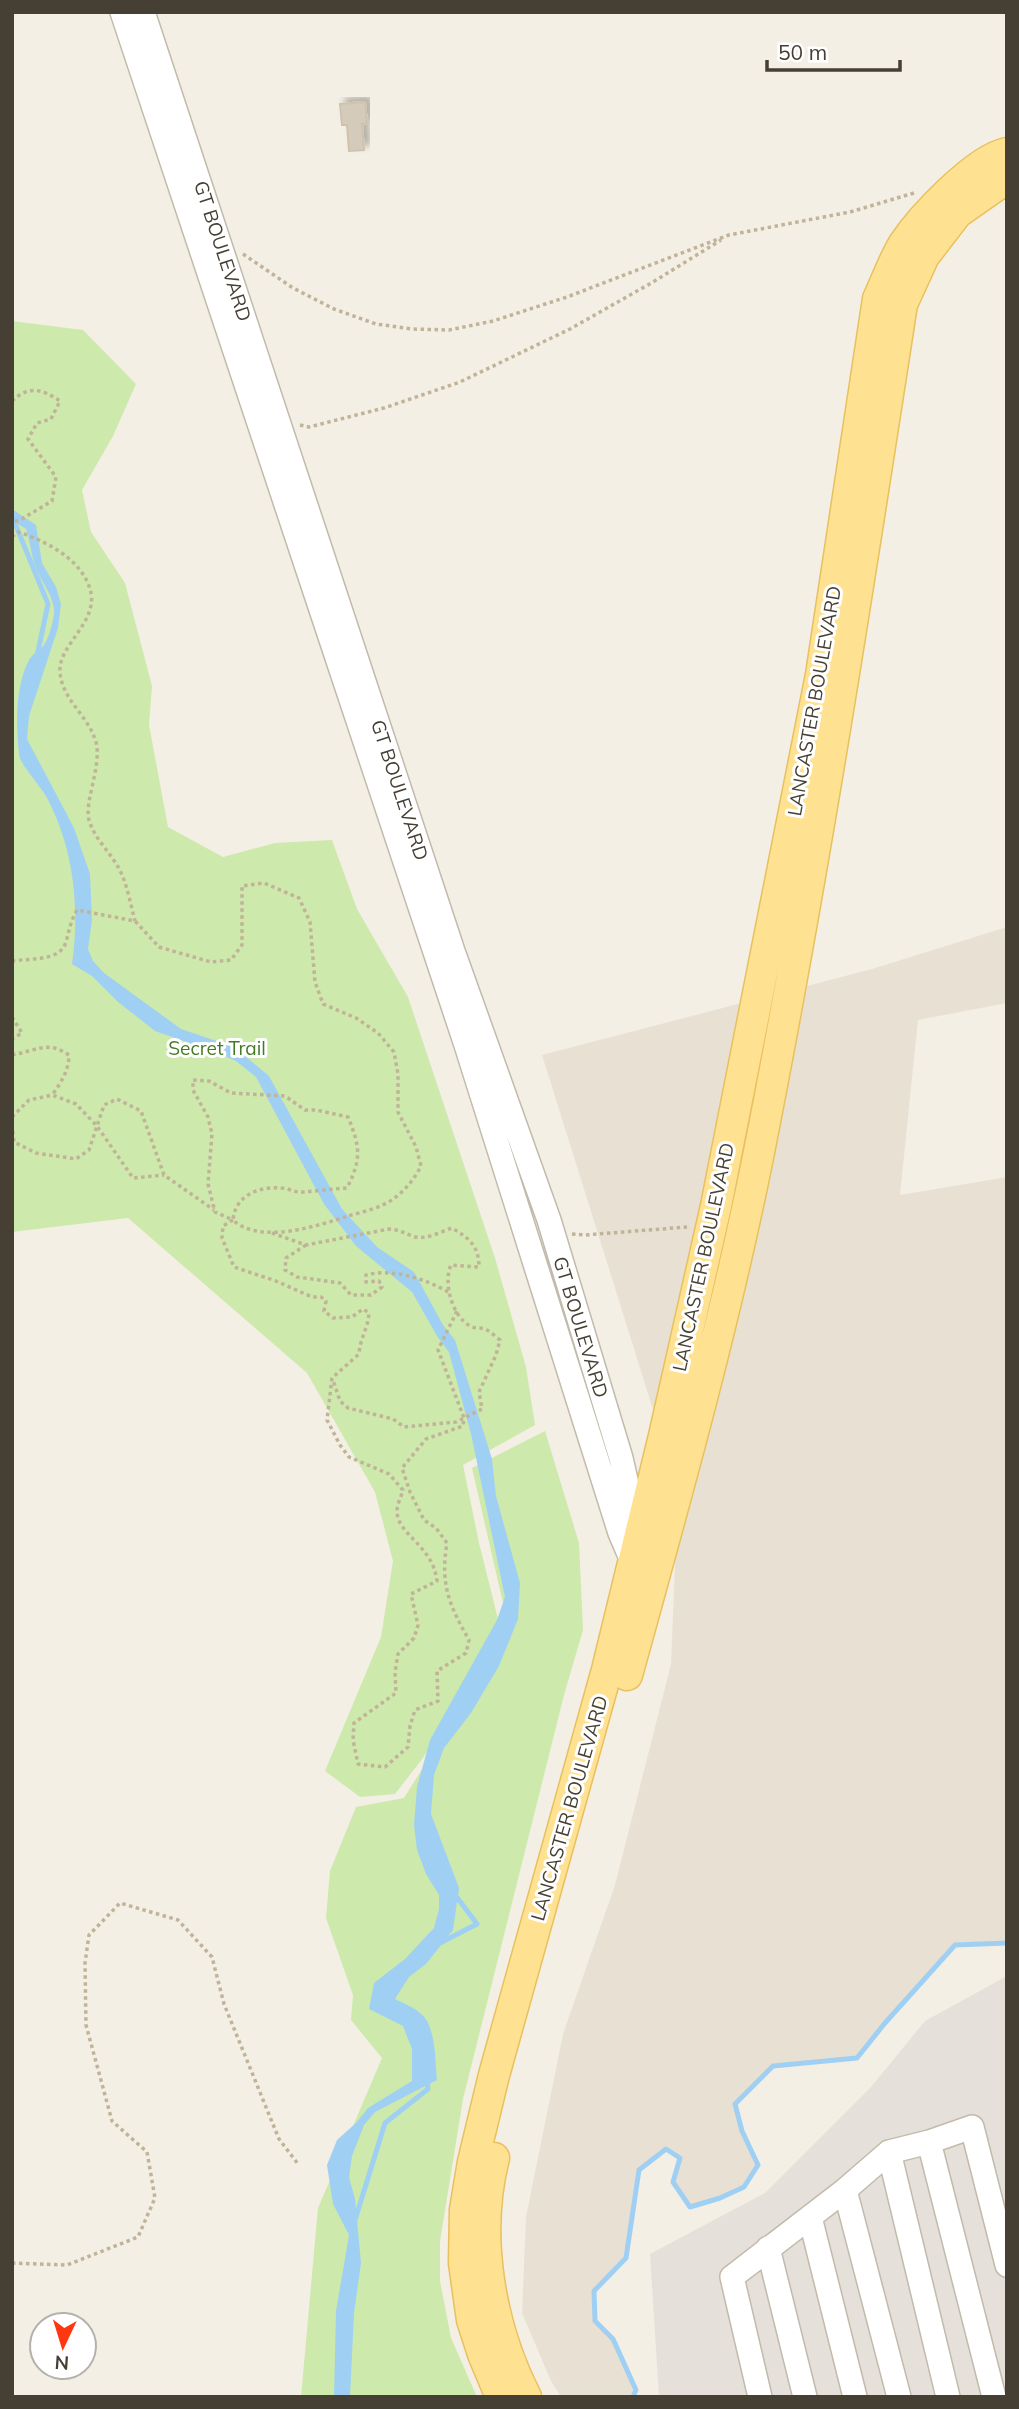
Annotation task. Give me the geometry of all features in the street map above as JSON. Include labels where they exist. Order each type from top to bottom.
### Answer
[{"type":"main road","name":"LANCASTER BOULEVARD","points":[[526,2397],[504,2348],[495,2316],[487,2260],[491,2170],[646,1574],[639,1534],[716,1206],[821,675],[878,299],[903,246],[937,202],[981,167],[1007,153]]},
{"type":"main road","name":"LANCASTER BOULEVARD","points":[[501,2397],[472,2320],[464,2263],[465,2210],[473,2162],[494,2075],[597,1709],[646,1574],[706,1381],[757,1159],[842,695],[902,304],[924,256],[957,213],[1007,178]]},
{"type":"street","name":"GT BOULEVARD","points":[[122,12],[466,1045],[620,1533],[646,1574]]},
{"type":"street","name":"GT BOULEVARD","points":[[143,12],[449,938],[549,1220],[621,1458],[639,1534]]},
{"type":"street","points":[[760,2397],[732,2277],[845,2190],[889,2152],[972,2127],[1007,2264]]},
{"type":"street","points":[[929,2142],[994,2397]]},
{"type":"street","points":[[889,2152],[948,2397]]},
{"type":"street","points":[[845,2190],[899,2397]]},
{"type":"street","points":[[810,2217],[855,2397]]},
{"type":"street","points":[[768,2248],[805,2397]]},
{"type":"path","points":[[217,232],[234,248],[293,288],[334,309],[376,324],[449,330],[494,320],[567,297],[729,235],[850,212],[926,190]]},
{"type":"path","points":[[276,413],[292,423],[309,428],[384,408],[460,382],[570,328],[653,282],[729,235]]},
{"type":"path","points":[[12,401],[22,392],[44,390],[60,401],[51,419],[37,423],[28,439],[56,477],[52,501],[12,522]]},
{"type":"path","points":[[12,537],[18,531],[57,549],[80,570],[90,590],[92,605],[59,669],[64,691],[96,741],[97,760],[88,818],[122,874],[135,921],[159,947],[211,962],[231,961],[242,945],[242,886],[264,883],[299,898],[310,922],[315,982],[323,1004],[356,1017],[378,1033],[394,1052],[398,1112],[416,1147],[421,1166],[415,1178],[393,1199],[349,1216],[288,1232],[269,1232]]},
{"type":"path","points":[[12,961],[56,954],[64,949],[77,910],[135,921]]},
{"type":"path","points":[[12,1017],[22,1033],[12,1039]]},
{"type":"path","points":[[12,1055],[40,1047],[59,1048],[69,1055],[69,1065],[52,1095]]},
{"type":"path","points":[[215,1212],[208,1184],[212,1133],[208,1117],[193,1090],[193,1080],[209,1081],[230,1093],[285,1096],[305,1110],[348,1117],[357,1141],[357,1168],[346,1188],[299,1193],[282,1188],[261,1189],[243,1198],[234,1208],[233,1220]]},
{"type":"path","points":[[12,1117],[29,1100],[52,1095],[76,1104],[97,1126],[133,1178],[164,1175]]},
{"type":"path","points":[[12,1124],[13,1142],[36,1153],[76,1159],[89,1150],[104,1105],[117,1099],[141,1111],[164,1175],[240,1227],[269,1232],[306,1245]]},
{"type":"path","points":[[233,1220],[223,1226],[222,1238],[234,1267],[312,1297],[321,1297],[326,1301],[324,1311],[332,1318],[352,1317],[363,1309],[369,1313],[366,1331],[360,1339],[359,1354],[332,1378],[327,1420],[349,1457],[390,1474],[403,1490],[396,1510],[400,1526],[416,1539],[435,1566],[436,1581],[411,1594],[418,1625],[414,1639],[398,1654],[396,1693],[354,1723],[353,1740],[358,1764],[385,1767],[408,1747],[415,1710],[439,1701],[438,1671],[466,1653],[469,1640],[457,1619],[445,1584],[443,1567],[447,1543],[436,1528],[424,1520],[402,1468],[426,1439],[463,1426],[466,1416],[438,1350],[457,1311]]},
{"type":"path","points":[[549,1220],[562,1231],[585,1235],[690,1227]]},
{"type":"path","points":[[332,1378],[340,1401],[348,1408],[393,1419],[404,1427],[456,1422],[482,1409],[479,1392],[500,1340],[486,1329],[470,1326],[457,1311],[448,1292],[446,1274],[450,1265],[479,1267],[479,1254],[467,1237],[452,1228],[429,1237],[414,1238],[402,1230],[389,1228],[306,1245],[286,1258],[285,1269],[297,1277],[340,1283],[351,1295],[371,1295],[382,1287],[379,1281],[366,1282],[366,1275],[376,1272],[433,1283],[448,1292]]},
{"type":"path","points":[[12,2263],[67,2266],[138,2237],[155,2198],[147,2152],[112,2121],[86,2025],[85,1963],[89,1935],[120,1903],[178,1920],[212,1957],[224,2004],[279,2139],[298,2164]]},
{"type":"shaded area","points":[[1007,927],[1007,1003],[918,1020],[900,1195],[1007,1177],[1007,1943],[955,1945],[857,2058],[772,2066],[735,2104],[742,2131],[758,2165],[744,2187],[690,2207],[673,2182],[680,2158],[666,2149],[640,2170],[626,2258],[594,2292],[595,2321],[613,2339],[636,2390],[633,2397],[561,2397],[551,2381],[522,2313],[526,2217],[563,2034],[615,1885],[671,1664],[676,1540],[666,1451],[542,1055],[872,969]]},
{"type":"shaded area","points":[[1007,1976],[1007,2397],[659,2397],[650,2254],[765,2193],[871,2087],[925,2021]]},
{"type":"green space","name":"Secret Trail","points":[[12,321],[83,330],[136,384],[113,436],[82,490],[91,532],[125,583],[152,686],[149,725],[168,827],[223,857],[275,843],[332,840],[357,909],[408,997],[495,1258],[526,1367],[535,1425],[463,1465],[499,1623],[477,1670],[423,1758],[395,1794],[360,1797],[325,1771],[381,1637],[393,1561],[375,1492],[307,1373],[128,1218],[12,1232]]},
{"type":"green space","points":[[545,1431],[579,1543],[583,1630],[564,1695],[463,2099],[440,2241],[440,2281],[451,2338],[477,2397],[301,2397],[318,2208],[382,2058],[351,2020],[353,1995],[326,1918],[330,1871],[356,1807],[404,1798],[464,1702],[506,1616],[472,1468]]},
{"type":"water","points":[[12,509],[36,525],[42,563],[56,587],[61,604],[58,628],[29,716],[27,739],[74,828],[90,874],[92,920],[88,949],[93,961],[104,973],[181,1029],[234,1047],[269,1076],[342,1209],[377,1247],[414,1272],[443,1325],[455,1340],[492,1459],[496,1496],[520,1583],[518,1619],[499,1666],[471,1713],[444,1748],[434,1775],[431,1814],[459,1888],[453,1930],[426,1964],[409,1977],[395,1999],[417,2011],[427,2021],[434,2042],[437,2080],[375,2112],[364,2125],[352,2156],[349,2177],[355,2199],[361,2263],[354,2313],[350,2397],[334,2397],[336,2311],[349,2235],[333,2204],[327,2165],[337,2140],[368,2108],[412,2081],[412,2049],[403,2026],[369,2009],[374,1983],[405,1959],[434,1928],[439,1895],[426,1874],[417,1850],[414,1825],[417,1787],[430,1740],[497,1620],[505,1597],[471,1434],[449,1352],[412,1292],[356,1246],[324,1204],[256,1077],[236,1061],[155,1031],[118,1002],[92,976],[72,964],[75,900],[69,858],[47,798],[20,759],[17,730],[19,694],[24,671],[31,658],[46,642],[54,609],[35,565],[26,529],[12,520]]},
{"type":"building","points":[[365,102],[367,123],[362,124],[364,150],[349,151],[347,125],[342,125],[340,104]]},
{"type":"waterway","points":[[12,516],[48,604],[37,656]]},
{"type":"waterway","points":[[440,1943],[477,1924],[453,1892]]},
{"type":"waterway","points":[[633,2397],[636,2390],[613,2339],[595,2321],[594,2291],[626,2258],[639,2170],[666,2149],[680,2158],[673,2182],[690,2207],[744,2187],[758,2165],[742,2131],[735,2104],[773,2066],[857,2058],[955,1945],[1007,1943]]},
{"type":"waterway","points":[[355,2220],[385,2123],[428,2089],[427,2080]]}]
